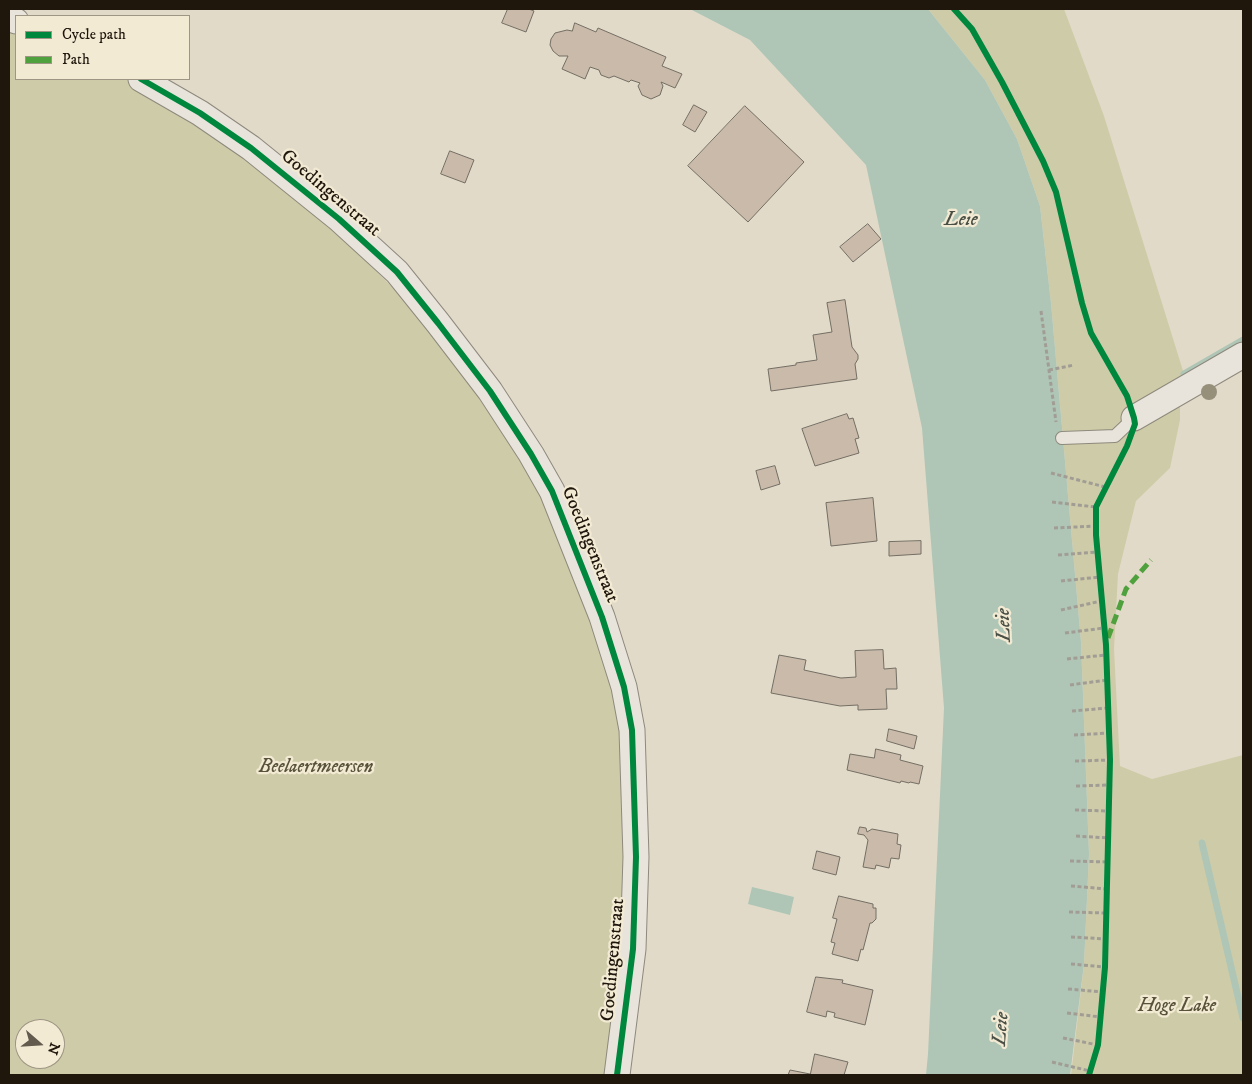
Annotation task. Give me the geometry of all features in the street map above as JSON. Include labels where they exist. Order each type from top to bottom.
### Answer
[{"type":"street","name":"Goedingenstraat","points":[[143,80],[200,113],[251,148],[339,219],[397,272],[490,391],[531,454],[552,491],[602,616],[624,687],[632,730],[636,857],[633,949],[617,1075]]},
{"type":"street","points":[[1134,418],[1243,355]]},
{"type":"lane","points":[[1062,438],[1115,436],[1134,418]]},
{"type":"path","points":[[1042,312],[1056,425]]},
{"type":"path","points":[[1049,370],[1074,366]]},
{"type":"path","points":[[1051,473],[1105,487]]},
{"type":"path","points":[[1052,502],[1096,507]]},
{"type":"path","points":[[1054,528],[1097,526]]},
{"type":"path","points":[[1058,556],[1098,552]]},
{"type":"path","points":[[1061,581],[1100,577]]},
{"type":"path","points":[[1062,610],[1101,602]]},
{"type":"path","points":[[1065,633],[1104,628]]},
{"type":"path","points":[[1067,659],[1106,655]]},
{"type":"path","points":[[1070,685],[1107,680]]},
{"type":"path","points":[[1072,711],[1108,708]]},
{"type":"path","points":[[1074,735],[1110,733]]},
{"type":"path","points":[[1075,761],[1110,760]]},
{"type":"path","points":[[1076,786],[1110,785]]},
{"type":"path","points":[[1074,810],[1109,811]]},
{"type":"path","points":[[1076,836],[1109,838]]},
{"type":"path","points":[[1070,861],[1109,862]]},
{"type":"path","points":[[1070,886],[1107,889]]},
{"type":"path","points":[[1069,912],[1106,913]]},
{"type":"path","points":[[1071,937],[1106,939]]},
{"type":"path","points":[[1071,964],[1105,967]]},
{"type":"path","points":[[1068,989],[1103,992]]},
{"type":"path","points":[[1068,1014],[1100,1017]]},
{"type":"path","points":[[1063,1038],[1098,1045]]},
{"type":"path","points":[[1052,1062],[1090,1070]]},
{"type":"green space","name":"Hoge Lake","points":[[928,9],[1064,9],[1104,116],[1184,374],[1180,392],[1180,420],[1170,468],[1136,501],[1118,574],[1114,649],[1120,766],[1152,779],[1243,755],[1243,1075],[1071,1075],[1084,964],[1089,854],[1081,642],[1051,303],[1040,206],[1017,139],[985,80]]},
{"type":"green space","name":"Beelaertmeersen","points":[[9,24],[15,27],[15,80],[128,80],[195,115],[329,224],[433,328],[545,494],[617,689],[631,855],[614,1075],[9,1075]]},
{"type":"water","name":"Leie","points":[[690,9],[928,9],[985,80],[1017,139],[1040,206],[1051,303],[1081,642],[1089,854],[1084,964],[1070,1075],[926,1075],[944,708],[922,428],[866,165],[750,40]]},
{"type":"water","points":[[752,887],[794,897],[790,915],[748,904]]},
{"type":"building","points":[[508,9],[529,9],[534,11],[526,32],[502,23]]},
{"type":"building","points":[[575,23],[596,32],[598,28],[666,57],[662,66],[682,74],[675,88],[661,82],[663,86],[660,95],[651,99],[642,95],[638,86],[640,83],[631,80],[629,82],[614,76],[609,78],[601,75],[599,70],[590,67],[585,79],[562,69],[568,56],[559,56],[553,51],[550,45],[551,39],[555,33],[567,30],[572,31]]},
{"type":"building","points":[[694,105],[707,112],[695,132],[683,125]]},
{"type":"building","points":[[745,106],[804,162],[748,222],[688,166]]},
{"type":"building","points":[[450,151],[474,160],[465,183],[441,174]]},
{"type":"building","points":[[868,224],[881,239],[853,262],[840,247]]},
{"type":"building","points":[[845,300],[852,347],[858,355],[855,364],[857,379],[771,391],[768,369],[817,360],[813,335],[832,332],[827,303]]},
{"type":"building","points":[[847,414],[849,419],[853,418],[859,438],[855,439],[859,453],[815,466],[802,429]]},
{"type":"building","points":[[775,466],[780,484],[761,490],[756,471]]},
{"type":"building","points":[[873,498],[877,541],[831,546],[826,503]]},
{"type":"building","points":[[921,541],[921,554],[889,556],[889,542]]},
{"type":"building","points":[[883,650],[884,669],[896,668],[897,689],[886,689],[887,709],[858,710],[858,705],[840,706],[771,693],[779,655],[806,660],[804,670],[841,678],[856,677],[855,651]]},
{"type":"building","points":[[889,729],[917,736],[914,749],[887,741]]},
{"type":"building","points":[[876,749],[901,755],[900,760],[923,766],[919,784],[901,781],[900,783],[847,770],[850,754],[874,758]]},
{"type":"building","points":[[860,827],[866,828],[867,832],[872,829],[898,834],[897,844],[901,845],[899,859],[891,858],[889,868],[876,865],[875,869],[863,867],[868,840],[864,835],[858,834]]},
{"type":"building","points":[[817,851],[840,857],[836,875],[813,869]]},
{"type":"building","points":[[839,896],[873,904],[873,908],[876,908],[876,919],[870,923],[858,961],[832,954],[835,943],[831,942],[837,919],[833,918]]},
{"type":"building","points":[[816,977],[843,980],[842,983],[873,990],[865,1025],[834,1017],[835,1013],[827,1011],[826,1017],[807,1012]]},
{"type":"building","points":[[815,1054],[848,1062],[844,1075],[788,1075],[790,1070],[810,1074]]},
{"type":"waterway","points":[[1184,374],[1243,340]]},
{"type":"waterway","points":[[1202,843],[1243,1018]]},
{"type":"marked path","points":[[1108,638],[1126,589],[1151,560]]},
{"type":"cycle path","points":[[954,9],[972,29],[1043,161],[1056,192],[1082,303],[1091,333],[1127,396],[1135,424],[1127,446],[1096,507],[1096,535],[1106,645],[1110,760],[1105,967],[1098,1045],[1089,1075]]},
{"type":"cycle path","points":[[143,80],[200,113],[251,148],[339,219],[397,272],[490,391],[531,454],[552,491],[602,617],[624,687],[632,730],[636,857],[633,949],[617,1075]]}]
